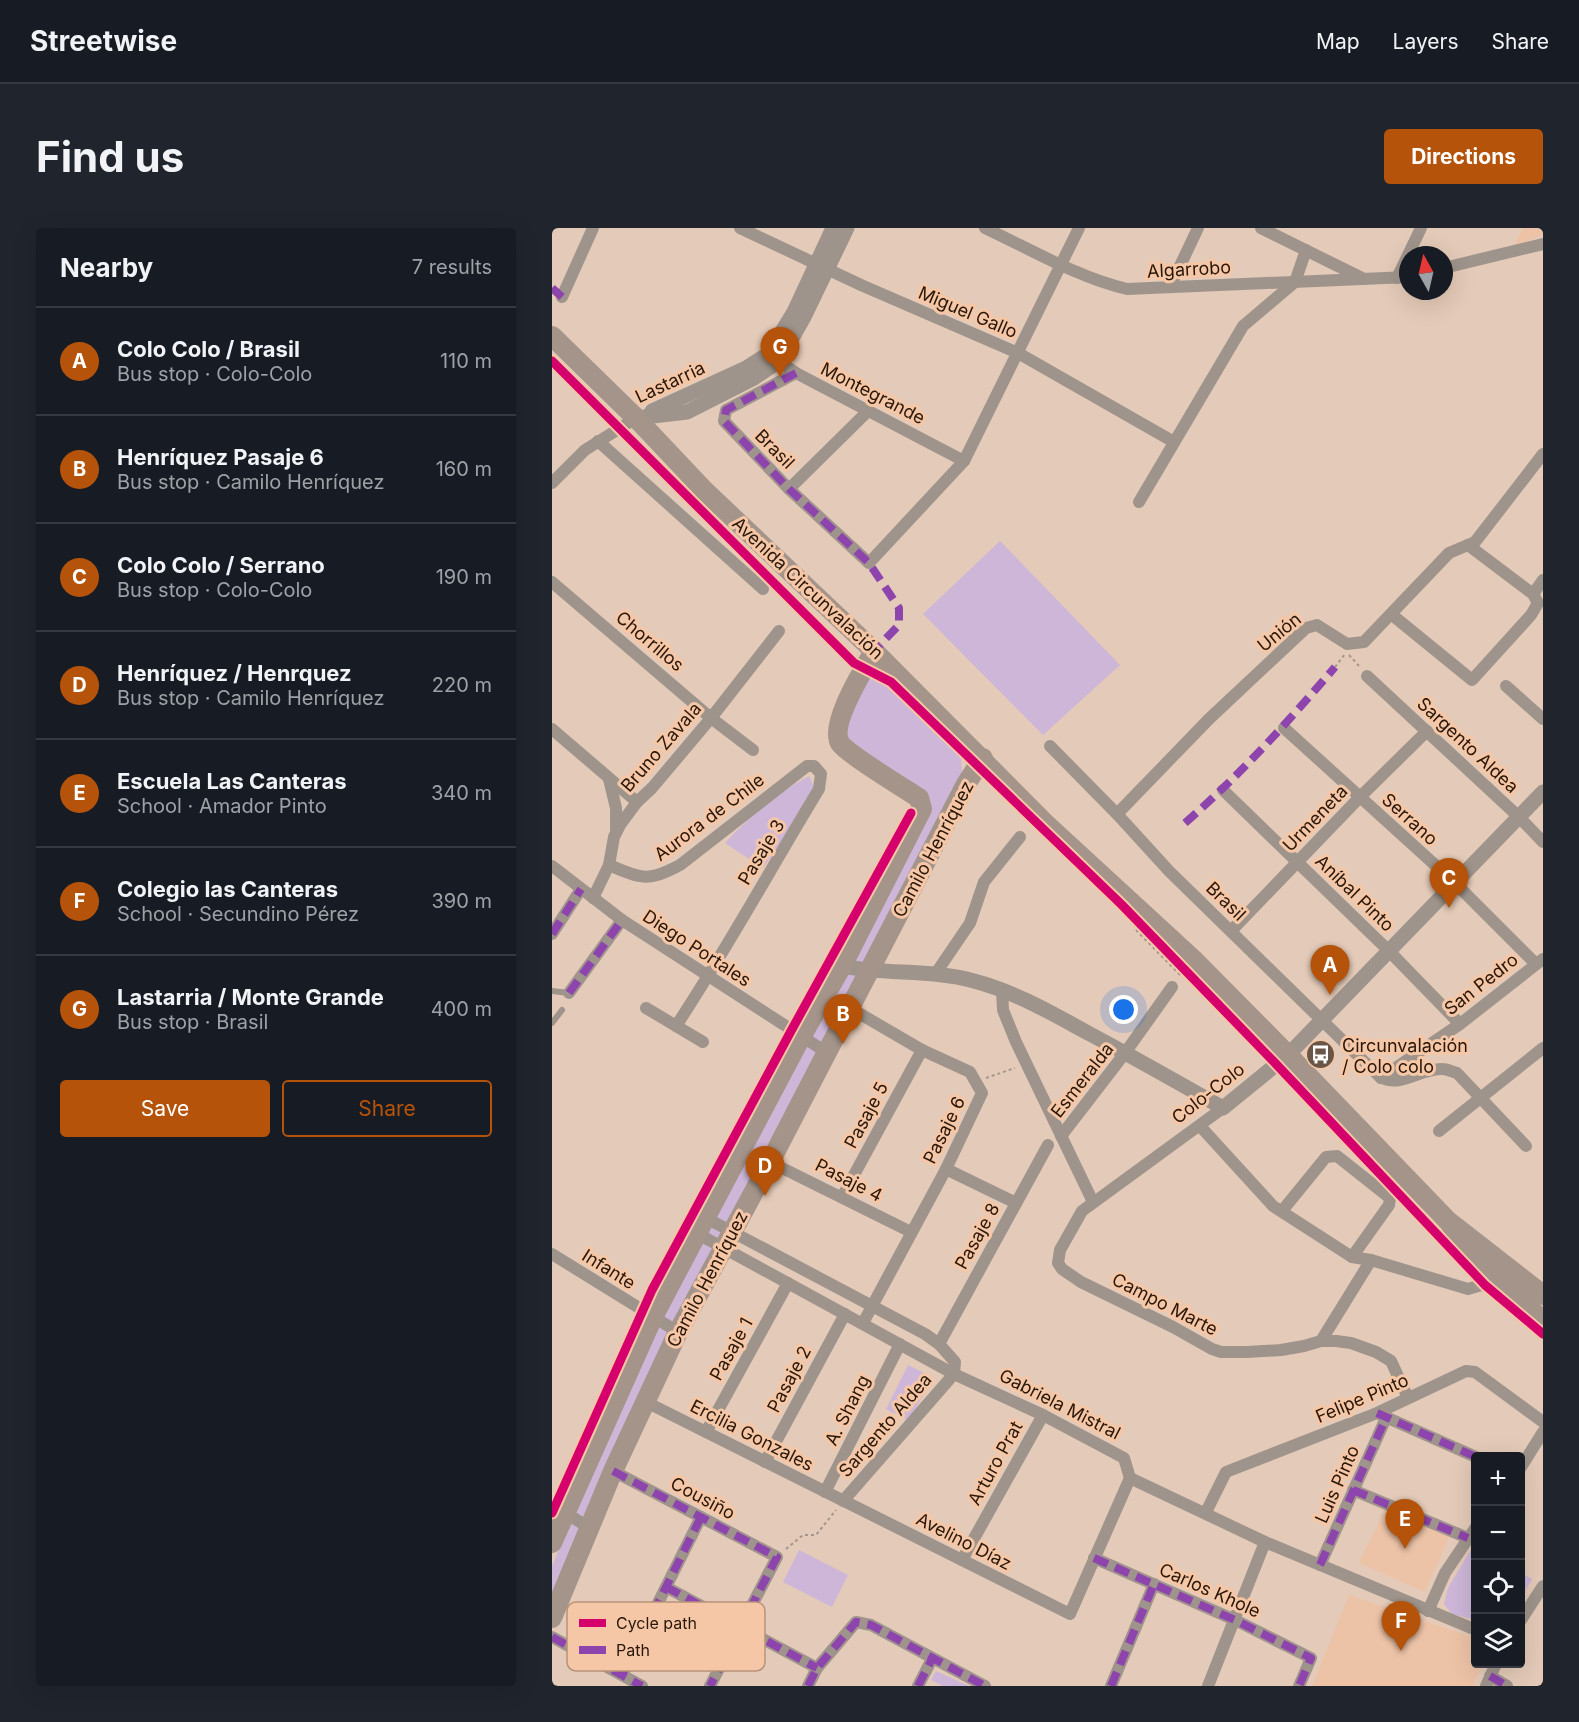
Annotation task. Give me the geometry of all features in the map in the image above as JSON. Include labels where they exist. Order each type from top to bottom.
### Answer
[{"type":"main road","name":"Avenida Circunvalación","points":[[552,336],[636,418],[705,491],[874,651],[983,758],[1045,823],[1193,959],[1448,1221],[1543,1296]]},
{"type":"main road","name":"Camilo Henríquez","points":[[552,1543],[558,1509],[653,1317],[801,1037],[843,966],[922,809],[919,798],[845,750],[837,736],[839,723],[848,700],[874,651]]},
{"type":"main road","name":"Camilo Henríquez","points":[[552,1618],[613,1471],[678,1332],[770,1162],[966,784],[983,758]]},
{"type":"main road","name":"Avenida Circunvalación","points":[[1448,1221],[1467,1253],[1495,1281],[1543,1320]]},
{"type":"street","points":[[562,297],[593,228]]},
{"type":"street","name":"Miguel Gallo","points":[[740,228],[821,267],[1018,353],[1174,442]]},
{"type":"street","name":"Lastarria","points":[[821,267],[833,228]]},
{"type":"street","name":"Lastarria","points":[[636,418],[687,412],[754,378],[774,358],[794,312],[847,228]]},
{"type":"street","name":"Algarrobo","points":[[985,228],[1062,264],[1127,289],[1399,277]]},
{"type":"street","points":[[964,460],[1079,228]]},
{"type":"street","points":[[1170,287],[1198,228]]},
{"type":"street","points":[[1261,228],[1365,279]]},
{"type":"street","points":[[1414,246],[1421,228]]},
{"type":"street","points":[[1453,266],[1543,244]]},
{"type":"street","points":[[1139,502],[1243,326],[1295,282],[1306,250]]},
{"type":"street","name":"Montegrande","points":[[774,358],[796,373],[867,412],[964,460]]},
{"type":"street","name":"Brasil","points":[[796,373],[726,410],[723,417],[726,425],[789,489],[869,563],[964,460]]},
{"type":"street","points":[[789,489],[867,412]]},
{"type":"street","points":[[552,483],[585,450],[636,418]]},
{"type":"street","points":[[598,441],[763,589]]},
{"type":"street","name":"Unión","points":[[1117,814],[1209,719],[1306,628],[1317,625],[1347,644],[1364,642],[1449,553],[1475,542],[1543,454]]},
{"type":"street","points":[[1468,545],[1536,599]]},
{"type":"street","points":[[1391,614],[1472,680],[1531,615],[1543,580]]},
{"type":"street","name":"Chorrillos","points":[[552,582],[753,750]]},
{"type":"street","name":"Bruno Zavala","points":[[593,897],[609,865],[616,831],[637,802],[652,788],[711,717],[779,630]]},
{"type":"street","name":"Sargento Aldea","points":[[1367,676],[1520,817],[1543,842]]},
{"type":"street","points":[[1506,686],[1543,719]]},
{"type":"street","name":"Serrano","points":[[1284,728],[1540,961]]},
{"type":"street","points":[[552,729],[637,802]]},
{"type":"street","name":"Urmeneta","points":[[1231,931],[1359,798],[1427,732]]},
{"type":"street","name":"Brasil","points":[[1050,746],[1117,814],[1169,872],[1381,1078]]},
{"type":"street","name":"Pasaje 3","points":[[708,977],[819,789],[821,774],[814,766],[807,766],[793,776]]},
{"type":"street","name":"Aurora de Chile","points":[[609,865],[645,878],[660,876],[680,865],[793,776]]},
{"type":"street","points":[[609,778],[614,797],[616,831]]},
{"type":"street","name":"Aníbal Pinto","points":[[1223,789],[1389,951],[1460,1024]]},
{"type":"street","name":"Colo-Colo","points":[[1062,1269],[1059,1263],[1060,1250],[1082,1212],[1200,1126],[1288,1055],[1543,792]]},
{"type":"street","points":[[936,973],[970,923],[984,882],[1020,837]]},
{"type":"street","name":"Diego Portales","points":[[552,866],[622,920],[826,1053]]},
{"type":"street","points":[[552,934],[581,889]]},
{"type":"street","points":[[569,993],[622,920]]},
{"type":"street","name":"San Pedro","points":[[1381,1078],[1460,1024],[1540,961]]},
{"type":"street","points":[[843,966],[868,971],[936,973],[975,981],[1002,990],[1037,1005],[1223,1108]]},
{"type":"street","points":[[676,1026],[708,977]]},
{"type":"street","name":"Esmeralda","points":[[1061,1136],[1172,987]]},
{"type":"street","points":[[1002,990],[1002,1004],[1006,1018],[1093,1202]]},
{"type":"street","points":[[646,1008],[703,1042]]},
{"type":"street","name":"Pasaje 6","points":[[850,1008],[922,1050],[970,1072],[982,1093],[946,1169],[863,1323]]},
{"type":"street","points":[[1439,1131],[1543,1048]]},
{"type":"street","name":"Pasaje 5","points":[[842,1197],[922,1050]]},
{"type":"street","points":[[1381,1078],[1390,1082],[1431,1070],[1444,1069],[1457,1073],[1526,1146]]},
{"type":"street","points":[[1200,1126],[1232,1164],[1274,1206],[1352,1257],[1371,1260],[1468,1289],[1495,1281]]},
{"type":"street","name":"Pasaje 8","points":[[939,1344],[1048,1145]]},
{"type":"street","points":[[1282,1211],[1326,1157],[1337,1156],[1390,1198],[1389,1205],[1352,1257]]},
{"type":"street","name":"Pasaje 4","points":[[770,1162],[911,1232]]},
{"type":"street","points":[[946,1169],[1016,1203]]},
{"type":"street","name":"Gabriela Mistral","points":[[702,1226],[728,1240],[788,1282],[954,1374],[1043,1415],[1124,1458],[1130,1478]]},
{"type":"street","name":"Gabriela Mistral","points":[[702,1226],[872,1305],[939,1344],[955,1362],[954,1374]]},
{"type":"street","name":"Infante","points":[[552,1254],[678,1332]]},
{"type":"street","points":[[1321,1341],[1371,1260]]},
{"type":"street","name":"Campo Marte","points":[[1062,1269],[1082,1282],[1212,1349],[1239,1352],[1281,1350],[1321,1341],[1351,1343],[1391,1361],[1408,1398]]},
{"type":"street","name":"Pasaje 1","points":[[706,1432],[788,1282]]},
{"type":"street","name":"Pasaje 2","points":[[765,1462],[845,1314]]},
{"type":"street","name":"A. Shang","points":[[825,1492],[900,1344]]},
{"type":"street","name":"Felipe Pinto","points":[[1206,1512],[1226,1472],[1382,1416],[1408,1398],[1470,1370],[1543,1422]]},
{"type":"street","name":"Sargento Aldea","points":[[843,1501],[954,1374]]},
{"type":"street","name":"Ercilia Gonzales","points":[[644,1401],[843,1501]]},
{"type":"street","name":"Arturo Prat","points":[[962,1560],[1043,1415]]},
{"type":"street","points":[[1382,1416],[1471,1455]]},
{"type":"street","name":"Luis Pinto","points":[[1320,1565],[1382,1416]]},
{"type":"street","points":[[1525,1461],[1543,1432]]},
{"type":"street","name":"Cousiño","points":[[613,1471],[777,1557]]},
{"type":"street","points":[[1094,1558],[1130,1478],[1206,1512],[1265,1542],[1471,1628]]},
{"type":"street","points":[[1353,1490],[1471,1533]]},
{"type":"street","name":"Avelino Díaz","points":[[843,1501],[1070,1614],[1094,1558]]},
{"type":"street","points":[[558,1509],[590,1528]]},
{"type":"street","points":[[658,1602],[701,1517]]},
{"type":"street","points":[[1428,1611],[1445,1574],[1471,1535]]},
{"type":"street","points":[[1208,1686],[1265,1542]]},
{"type":"street","points":[[754,1602],[777,1557]]},
{"type":"street","name":"Carlos Khole","points":[[1094,1558],[1235,1620],[1311,1658],[1299,1686]]},
{"type":"street","points":[[1111,1686],[1154,1584]]},
{"type":"street","points":[[1525,1614],[1543,1586]]},
{"type":"street","points":[[666,1587],[694,1602]]},
{"type":"street","points":[[808,1686],[817,1668],[856,1622],[871,1625],[985,1686]]},
{"type":"street","points":[[552,1637],[567,1645]]},
{"type":"street","points":[[765,1640],[817,1668]]},
{"type":"street","points":[[921,1685],[932,1659]]},
{"type":"street","points":[[615,1671],[642,1686]]},
{"type":"street","points":[[622,1675],[624,1671]]},
{"type":"street","points":[[710,1686],[718,1671]]},
{"type":"street","points":[[1488,1681],[1507,1686]]},
{"type":"lane","points":[[552,991],[569,993]]},
{"type":"lane","points":[[552,1023],[562,1010]]},
{"type":"path","points":[[1335,667],[1346,652],[1367,676]]},
{"type":"path","points":[[1137,921],[1191,977]]},
{"type":"path","points":[[975,1082],[1026,1064]]},
{"type":"path","points":[[777,1557],[803,1535],[816,1535],[843,1501]]},
{"type":"shaded area","points":[[1523,228],[1543,228],[1543,235],[1514,246]]},
{"type":"shaded area","points":[[1000,541],[1120,665],[1043,735],[923,614]]},
{"type":"shaded area","points":[[864,678],[881,680],[961,758],[963,784],[867,966],[847,964],[926,808],[847,748],[842,723]]},
{"type":"shaded area","points":[[809,776],[817,793],[763,868],[725,843],[764,806]]},
{"type":"shaded area","points":[[844,972],[861,976],[763,1153],[718,1242],[552,1609],[552,1566],[660,1319]]},
{"type":"shaded area","points":[[908,1365],[932,1377],[910,1421],[886,1409]]},
{"type":"shaded area","points":[[1386,1508],[1450,1535],[1425,1592],[1359,1563]]},
{"type":"shaded area","points":[[1471,1549],[1471,1619],[1452,1614],[1444,1604],[1448,1588]]},
{"type":"shaded area","points":[[799,1550],[848,1575],[832,1607],[783,1582]]},
{"type":"shaded area","points":[[1525,1575],[1532,1579],[1525,1591]]},
{"type":"shaded area","points":[[1349,1595],[1471,1637],[1471,1668],[1480,1668],[1473,1686],[1312,1686]]},
{"type":"shaded area","points":[[936,1671],[969,1686],[943,1686],[931,1680]]},
{"type":"marked path","points":[[552,288],[562,297]]},
{"type":"marked path","points":[[796,373],[726,410],[724,421],[789,489],[869,563],[899,608],[899,625],[874,651]]},
{"type":"marked path","points":[[1185,823],[1263,748],[1335,667]]},
{"type":"marked path","points":[[552,934],[581,889]]},
{"type":"marked path","points":[[569,993],[622,920]]},
{"type":"marked path","points":[[1377,1413],[1471,1455]]},
{"type":"marked path","points":[[1320,1565],[1386,1418]]},
{"type":"marked path","points":[[613,1471],[777,1557],[754,1602]]},
{"type":"marked path","points":[[1353,1490],[1468,1538]]},
{"type":"marked path","points":[[658,1602],[701,1517]]},
{"type":"marked path","points":[[1094,1558],[1235,1620],[1311,1658],[1299,1686]]},
{"type":"marked path","points":[[1111,1686],[1154,1584]]},
{"type":"marked path","points":[[666,1587],[694,1602]]},
{"type":"marked path","points":[[808,1686],[817,1668],[856,1622],[871,1625],[985,1686]]},
{"type":"marked path","points":[[552,1637],[567,1645]]},
{"type":"marked path","points":[[765,1640],[817,1668]]},
{"type":"marked path","points":[[918,1686],[932,1659]]},
{"type":"marked path","points":[[614,1671],[642,1686]]},
{"type":"marked path","points":[[622,1675],[624,1671]]},
{"type":"marked path","points":[[710,1686],[718,1671]]},
{"type":"marked path","points":[[1490,1676],[1507,1686]]},
{"type":"cycle path","points":[[552,361],[854,663],[891,682],[1122,905],[1485,1285],[1543,1334]]},
{"type":"cycle path","points":[[552,1513],[652,1290],[911,813]]},
{"type":"place","name":"Lastarria / Monte Grande","points":[[780,377]]},
{"type":"place","name":"Colo Colo / Serrano","points":[[1449,908]]},
{"type":"place","name":"Colo Colo / Brasil","points":[[1330,995]]},
{"type":"place","name":"Henríquez Pasaje 6","points":[[843,1044]]},
{"type":"place","name":"Circunvalación / Colo colo","points":[[1321,1055]]},
{"type":"place","name":"Henríquez / Henrquez","points":[[765,1196]]},
{"type":"place","name":"Escuela Las Canteras","points":[[1405,1549]]},
{"type":"place","name":"Colegio las Canteras","points":[[1401,1651]]}]
